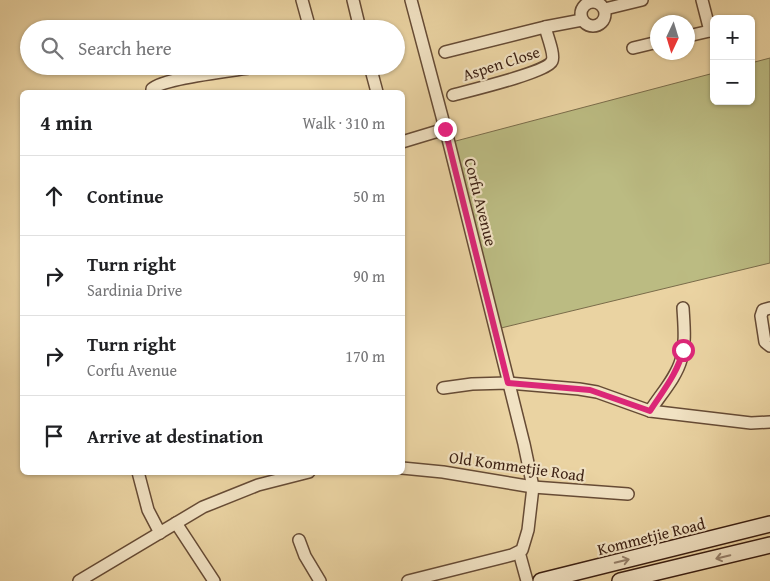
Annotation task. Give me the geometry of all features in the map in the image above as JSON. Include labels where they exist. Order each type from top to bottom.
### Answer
[{"type":"main road","name":"Kommetjie Road","points":[[541,581],[770,524]]},
{"type":"main road","points":[[620,581],[770,546]]},
{"type":"street","points":[[302,0],[308,20]]},
{"type":"street","points":[[353,0],[358,20]]},
{"type":"street","name":"Corfu Avenue","points":[[411,0],[524,444],[533,487],[527,537],[524,547],[519,552]]},
{"type":"street","points":[[600,4],[604,19],[597,25],[587,25],[582,20],[581,15],[584,6],[588,2],[600,4],[642,0]]},
{"type":"street","points":[[702,0],[710,24]]},
{"type":"street","name":"Aspen Close","points":[[445,52],[545,27],[582,20]]},
{"type":"street","name":"Aspen Close","points":[[453,96],[534,72],[548,66],[552,62],[553,56],[545,27]]},
{"type":"street","points":[[695,34],[710,30]]},
{"type":"street","points":[[633,48],[650,44]]},
{"type":"street","points":[[152,90],[155,86],[170,81],[202,75]]},
{"type":"street","points":[[372,75],[376,90]]},
{"type":"street","points":[[405,141],[445,129]]},
{"type":"street","points":[[650,411],[676,372],[681,360],[684,335],[683,308]]},
{"type":"street","points":[[770,308],[763,310],[761,316],[765,342],[770,346]]},
{"type":"street","points":[[443,388],[472,384],[508,383],[590,390],[650,411],[751,423],[770,422]]},
{"type":"street","name":"Old Kommetjie Road","points":[[405,468],[443,472],[533,487],[628,494]]},
{"type":"street","points":[[139,475],[148,510],[160,533]]},
{"type":"street","points":[[79,581],[203,507],[250,487],[296,475]]},
{"type":"street","points":[[176,523],[214,581]]},
{"type":"street","points":[[298,540],[320,581]]},
{"type":"street","points":[[408,581],[519,552],[527,581]]},
{"type":"green space","points":[[770,58],[770,263],[501,328],[452,142],[710,74],[710,105],[755,105],[755,62]]},
{"type":"route","points":[[445,129],[508,383],[590,390],[650,411],[676,372],[683,350]]}]
